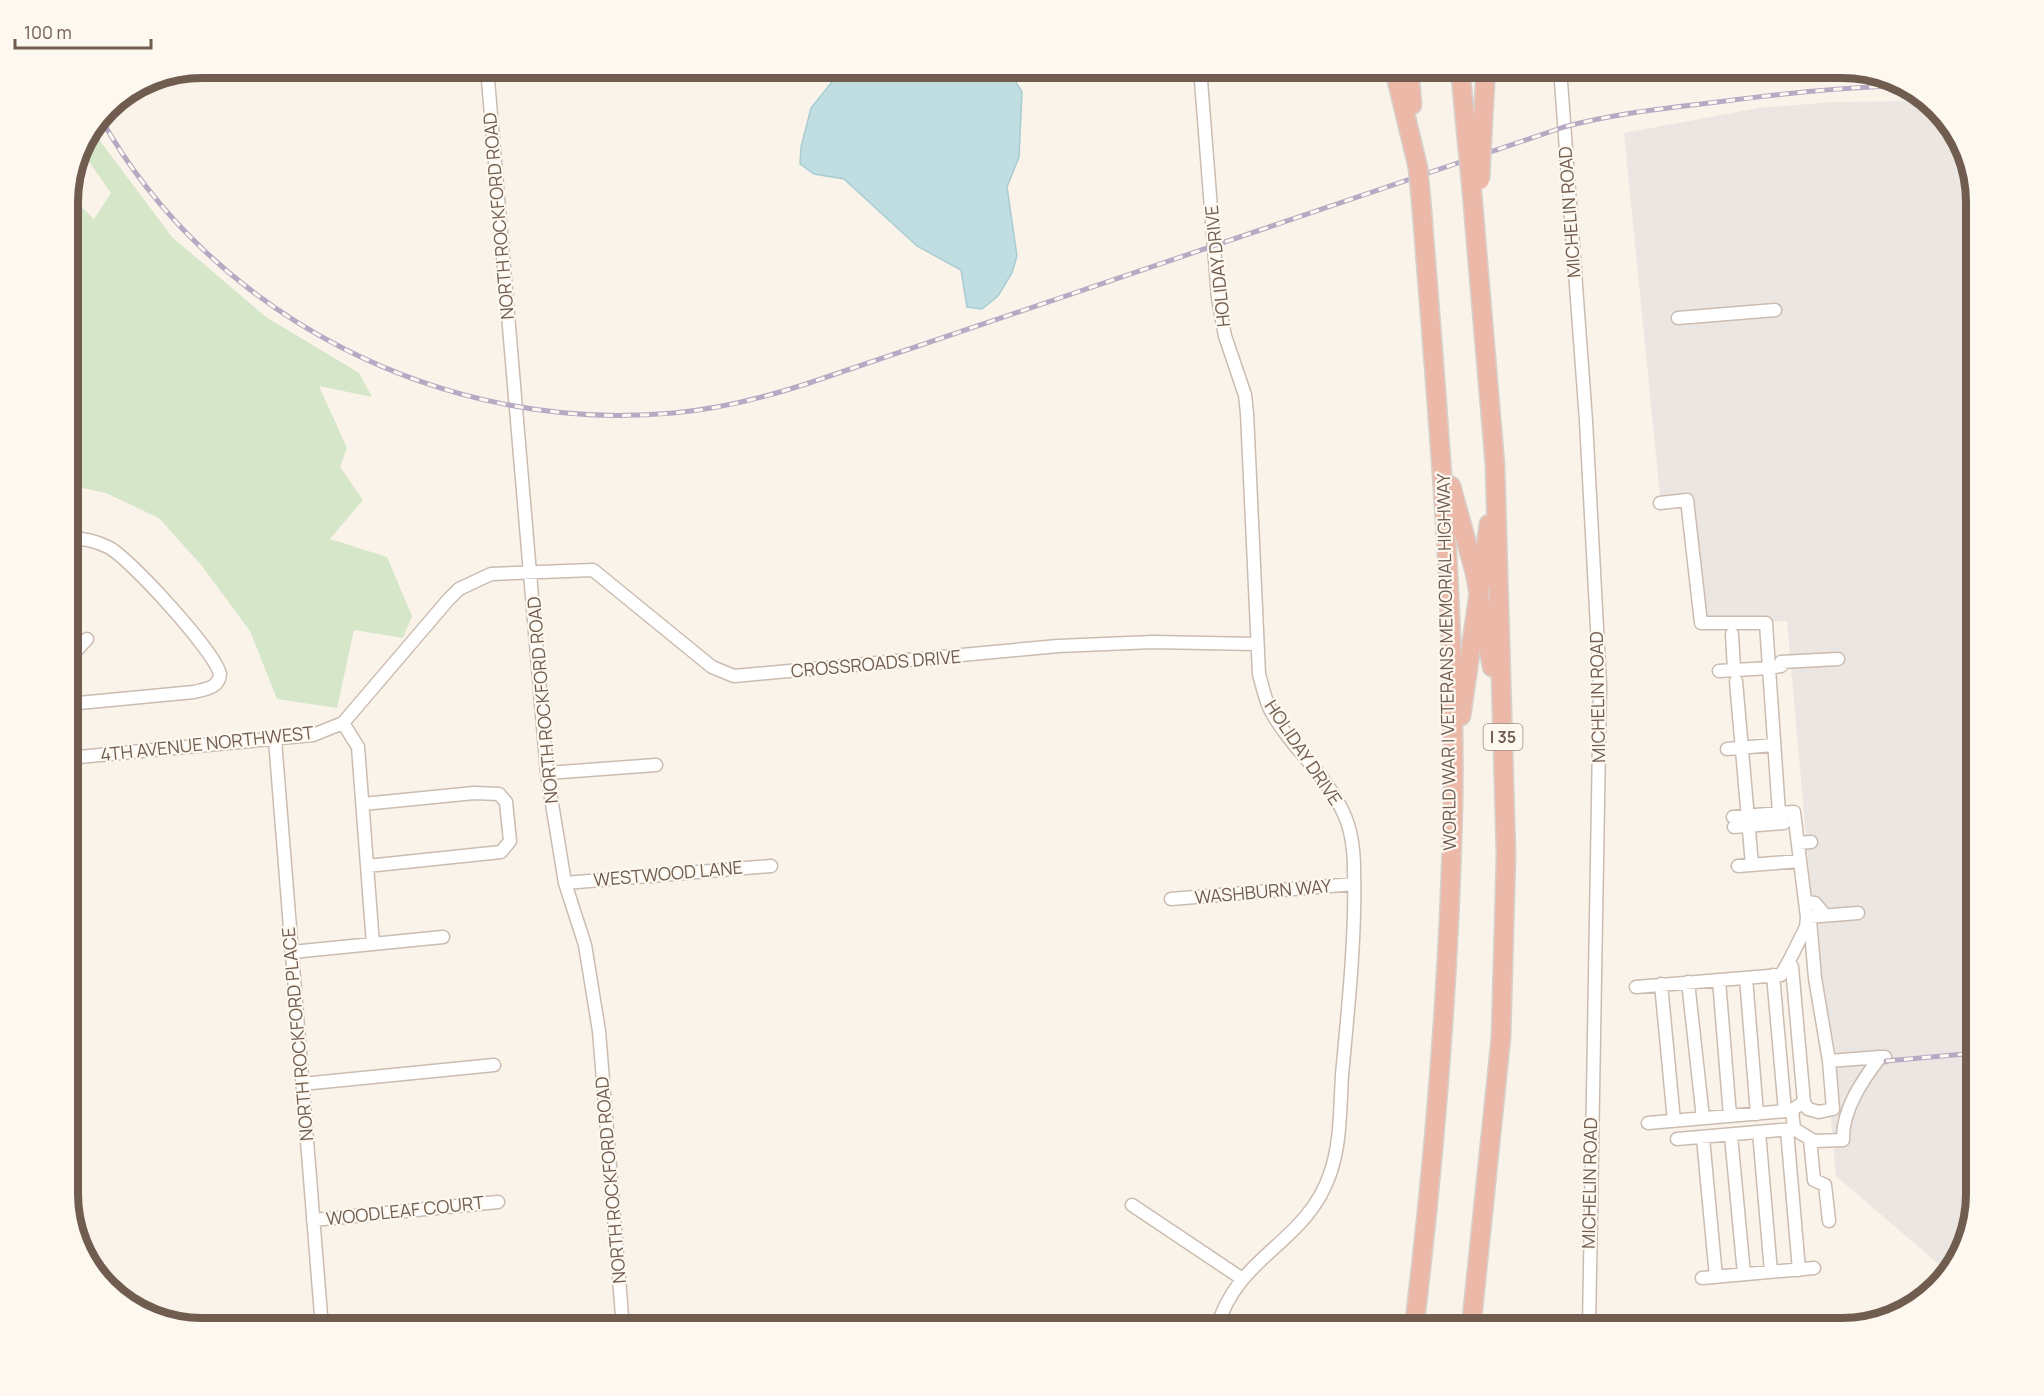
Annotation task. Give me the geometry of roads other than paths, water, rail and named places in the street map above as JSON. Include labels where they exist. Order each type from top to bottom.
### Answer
[{"type":"highway","points":[[1397,78],[1413,140]]},
{"type":"highway","name":"WORLD WAR I VETERANS MEMORIAL HIGHWAY","points":[[1410,78],[1413,140],[1422,211],[1442,456],[1449,577],[1453,805],[1442,1058],[1415,1318]]},
{"type":"highway","name":"I 35","points":[[1463,78],[1474,119],[1475,220],[1495,465],[1506,854],[1501,1037],[1473,1318]]},
{"type":"highway","points":[[1474,119],[1484,78]]},
{"type":"highway","points":[[1442,456],[1479,593],[1496,692],[1504,779]]},
{"type":"highway","points":[[1453,805],[1463,699],[1495,465]]},
{"type":"street","name":"NORTH ROCKFORD ROAD","points":[[488,78],[547,773],[565,883],[585,945],[599,1031],[622,1318]]},
{"type":"street","name":"HOLIDAY DRIVE","points":[[1201,78],[1218,298],[1225,336],[1245,395],[1248,422],[1259,674],[1272,714],[1323,777],[1344,813],[1351,834],[1354,884],[1343,1066],[1335,1156],[1330,1174],[1322,1192],[1301,1223],[1241,1278],[1224,1305],[1220,1318]]},
{"type":"street","name":"MICHELIN ROAD","points":[[1561,78],[1586,421],[1600,685],[1589,1318]]},
{"type":"street","points":[[1677,318],[1774,310]]},
{"type":"street","points":[[1660,503],[1687,500],[1701,622],[1766,623],[1773,745],[1781,818]]},
{"type":"street","points":[[78,540],[93,542],[119,554],[209,652],[220,674],[214,686],[194,692],[78,703]]},
{"type":"street","name":"CROSSROADS DRIVE","points":[[531,572],[586,568],[600,573],[711,667],[734,676],[1069,646],[1152,642],[1257,644]]},
{"type":"street","name":"4TH AVENUE NORTHWEST","points":[[78,757],[314,735],[343,723],[459,589],[491,574],[531,572]]},
{"type":"street","points":[[1732,634],[1752,865]]},
{"type":"street","points":[[78,649],[87,639]]},
{"type":"street","points":[[1719,671],[1735,676],[1781,666],[1781,662],[1838,659]]},
{"type":"street","points":[[343,723],[358,747],[373,944]]},
{"type":"street","name":"NORTH ROCKFORD PLACE","points":[[275,740],[321,1318]]},
{"type":"street","points":[[1727,749],[1773,745]]},
{"type":"street","points":[[547,773],[656,765]]},
{"type":"street","points":[[363,804],[474,793],[499,794],[506,802],[510,841],[501,852],[367,866]]},
{"type":"street","points":[[1734,822],[1781,818],[1794,812],[1806,842],[1800,861],[1809,909],[1820,912],[1858,914]]},
{"type":"street","points":[[1806,842],[1801,849],[1807,902]]},
{"type":"street","points":[[1738,866],[1800,861]]},
{"type":"street","name":"WESTWOOD LANE","points":[[565,883],[771,866]]},
{"type":"street","name":"WASHBURN WAY","points":[[1171,899],[1354,884]]},
{"type":"street","points":[[1636,987],[1781,975],[1806,927],[1820,912]]},
{"type":"street","points":[[1789,961],[1792,966],[1804,1102],[1808,1109],[1819,1112],[1833,1109],[1829,1061],[1815,978],[1810,920],[1820,912]]},
{"type":"street","points":[[292,952],[443,937]]},
{"type":"street","points":[[1773,975],[1789,1111],[1798,1269]]},
{"type":"street","points":[[1746,978],[1757,1114]]},
{"type":"street","points":[[1719,980],[1730,1116]]},
{"type":"street","points":[[1688,982],[1702,1118]]},
{"type":"street","points":[[1661,984],[1674,1121]]},
{"type":"street","points":[[1677,1139],[1790,1130],[1814,1141],[1843,1140],[1842,1122],[1848,1107],[1882,1057],[1829,1061]]},
{"type":"street","points":[[302,1084],[494,1065]]},
{"type":"street","points":[[1648,1123],[1789,1111],[1804,1102]]},
{"type":"street","points":[[1759,1132],[1771,1272]]},
{"type":"street","points":[[1731,1136],[1744,1274]]},
{"type":"street","points":[[1703,1138],[1716,1277]]},
{"type":"street","points":[[1810,1138],[1814,1180],[1825,1185],[1829,1221]]},
{"type":"street","name":"WOODLEAF COURT","points":[[313,1220],[498,1202]]},
{"type":"street","points":[[1132,1205],[1241,1278]]},
{"type":"street","points":[[1702,1278],[1814,1268]]},
{"type":"water","points":[[835,78],[1013,78],[1022,92],[1019,157],[1007,187],[1017,256],[1012,273],[998,296],[982,309],[967,307],[961,270],[917,246],[844,179],[814,174],[800,164],[801,147],[811,108]]},
{"type":"railway","points":[[105,125],[147,188],[205,251],[270,305],[343,348],[421,382],[503,404],[588,415],[673,413],[707,409],[790,389],[1582,122],[1636,112],[1757,97],[1886,87]]},
{"type":"railway","points":[[1886,1061],[1966,1054]]}]
